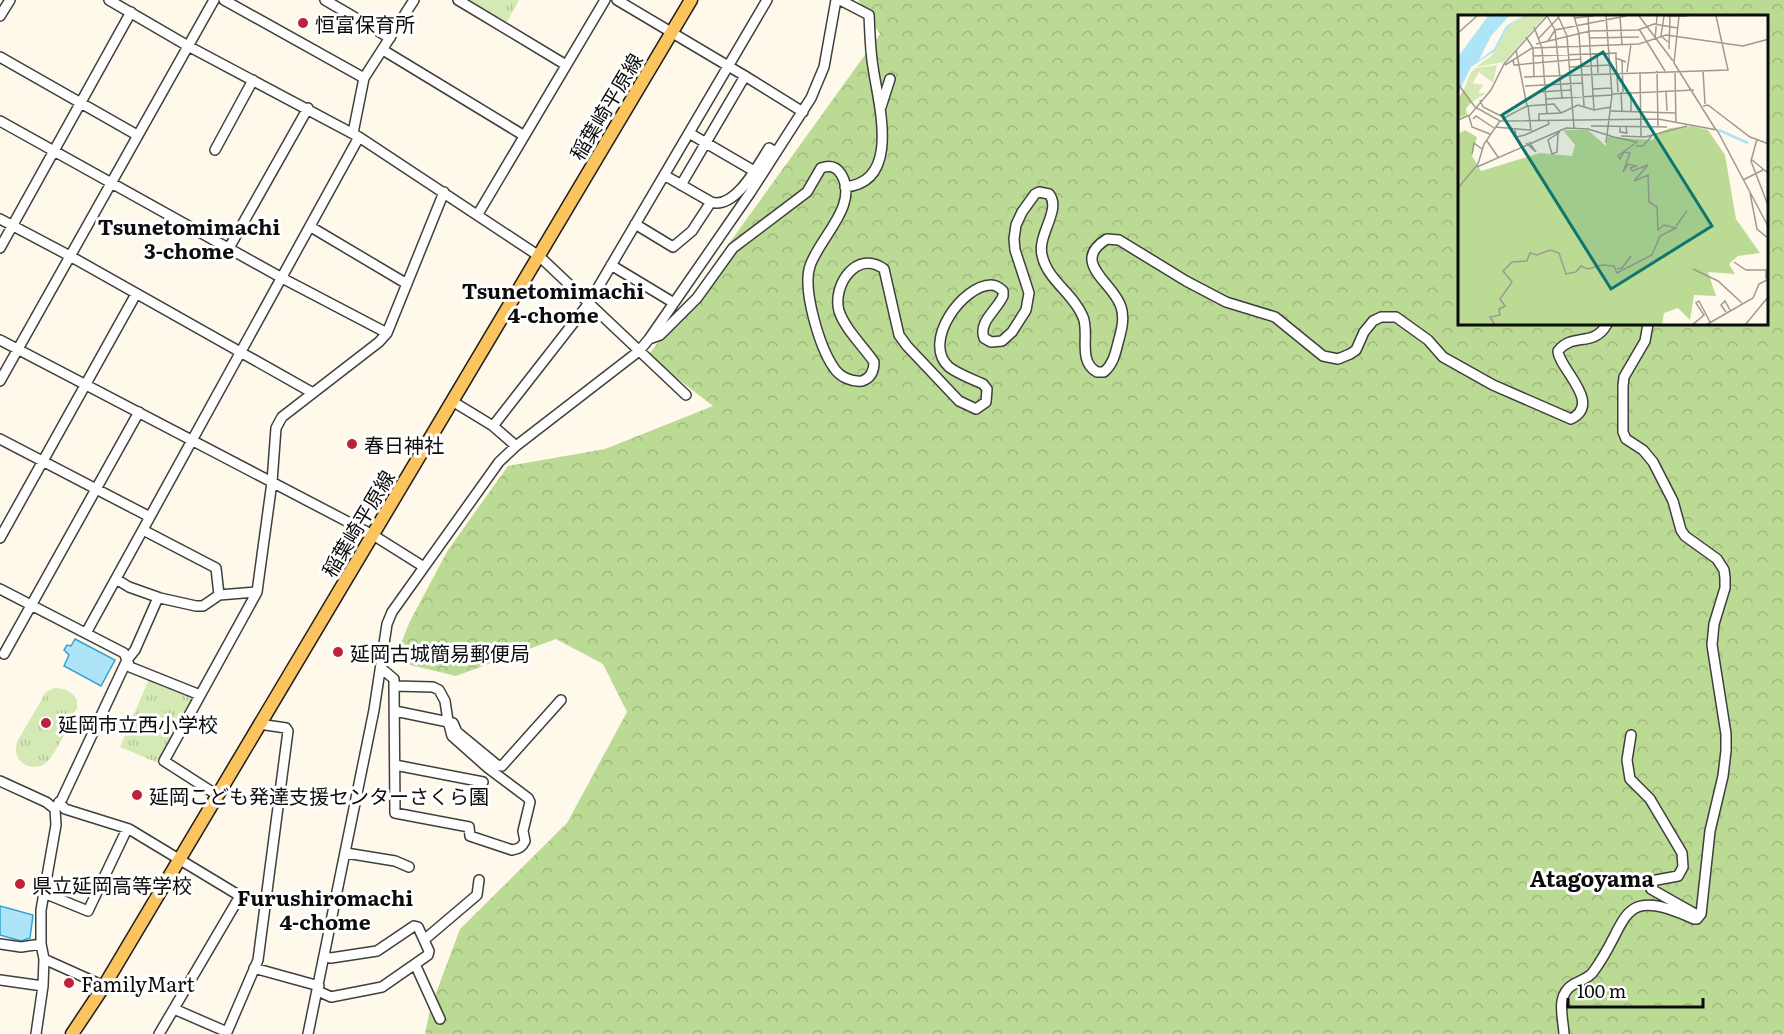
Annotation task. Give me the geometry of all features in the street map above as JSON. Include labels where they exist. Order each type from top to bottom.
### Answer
[{"type":"main road","name":"稲葉崎平原線","points":[[72,1032],[104,986],[691,0]]},
{"type":"street","points":[[0,16],[10,0]]},
{"type":"street","points":[[109,0],[188,46],[356,135],[478,214],[539,256],[686,395]]},
{"type":"street","points":[[0,381],[214,0]]},
{"type":"street","points":[[224,0],[364,78]]},
{"type":"street","points":[[326,0],[390,38]]},
{"type":"street","points":[[343,10],[349,0]]},
{"type":"street","points":[[86,633],[310,227],[356,135],[364,78],[414,0]]},
{"type":"street","points":[[458,0],[566,65]]},
{"type":"street","points":[[478,214],[605,0]]},
{"type":"street","points":[[617,0],[803,112]]},
{"type":"street","points":[[492,426],[589,303],[767,0]]},
{"type":"street","points":[[308,1034],[346,853],[381,668],[387,624],[392,612],[482,483],[500,462],[516,446],[639,351],[649,339],[803,112],[820,81],[838,0],[869,15],[872,60],[883,138],[878,163],[864,183],[845,187]]},
{"type":"street","points":[[0,248],[131,12]]},
{"type":"street","points":[[383,50],[523,135]]},
{"type":"street","points":[[0,57],[81,101],[137,135]]},
{"type":"street","points":[[681,185],[745,76]]},
{"type":"street","points":[[880,112],[890,79]]},
{"type":"street","points":[[215,150],[253,80]]},
{"type":"street","points":[[229,248],[308,108]]},
{"type":"street","points":[[0,121],[282,278],[387,333]]},
{"type":"street","points":[[689,132],[754,171]]},
{"type":"street","points":[[664,175],[711,202],[721,203],[739,193],[769,148],[776,153]]},
{"type":"street","points":[[649,339],[660,335],[697,298],[733,248],[807,192],[821,168],[827,166],[837,168],[844,180],[845,198],[841,212],[809,268],[808,281],[813,317],[819,337],[834,369],[849,380],[862,381],[871,374],[874,368],[874,362],[845,322],[838,308],[840,290],[846,276],[856,267],[871,262],[884,269],[899,334],[907,346],[959,401],[976,409],[986,402],[987,389],[983,384],[950,368],[940,353],[940,335],[947,319],[957,306],[974,291],[991,285],[1003,291],[1003,296],[983,325],[984,338],[995,343],[1002,341],[1012,332],[1026,310],[1029,293],[1015,250],[1016,225],[1031,199],[1039,192],[1049,194],[1053,201],[1053,208],[1041,245],[1041,254],[1051,274],[1083,316],[1086,326],[1085,355],[1088,364],[1097,372],[1104,372],[1113,361],[1122,328],[1121,307],[1094,270],[1092,263],[1096,247],[1107,239],[1119,240],[1186,281],[1226,302],[1275,317],[1323,356],[1331,359],[1338,359],[1356,350],[1364,332],[1373,321],[1381,317],[1396,317],[1428,340],[1443,357],[1492,385],[1571,419],[1581,408],[1580,391],[1560,360],[1558,351],[1564,343],[1596,337],[1606,326]]},
{"type":"street","points":[[217,795],[164,761],[256,592],[272,482],[276,428],[282,417],[379,342],[387,333],[444,192]]},
{"type":"street","points":[[635,225],[673,247],[692,231],[711,202]]},
{"type":"street","points":[[0,219],[313,393]]},
{"type":"street","points":[[310,227],[407,284]]},
{"type":"street","points":[[611,265],[674,303]]},
{"type":"street","points":[[0,538],[136,294]]},
{"type":"street","points":[[1648,326],[1645,341],[1624,377],[1623,432],[1626,440],[1643,450],[1653,462],[1673,501],[1681,530],[1685,536],[1717,559],[1724,570],[1725,578],[1725,588],[1714,624],[1712,645],[1726,734],[1726,751],[1723,776],[1710,831],[1700,916]]},
{"type":"street","points":[[0,340],[373,535],[424,567]]},
{"type":"street","points":[[452,401],[492,426],[516,446]]},
{"type":"street","points":[[4,654],[139,412]]},
{"type":"street","points":[[0,439],[150,517]]},
{"type":"street","points":[[143,530],[216,568],[219,595]]},
{"type":"street","points":[[116,579],[129,587],[160,598],[196,606],[203,606],[219,595],[256,592]]},
{"type":"street","points":[[0,589],[124,653],[130,667],[200,695]]},
{"type":"street","points":[[37,1031],[44,959],[40,923],[57,806],[127,660],[135,650],[157,600],[160,598]]},
{"type":"street","points":[[381,668],[394,679],[394,686],[394,711],[395,765],[395,813],[469,826],[470,836],[512,850],[522,846],[525,841],[523,831],[530,802],[528,798],[488,768],[452,736],[446,701],[439,690],[434,687],[394,686]]},
{"type":"street","points":[[394,711],[453,723],[458,732],[497,765],[502,766],[561,700]]},
{"type":"street","points":[[174,1009],[227,1032],[258,960],[288,731],[286,728],[259,724]]},
{"type":"street","points":[[1631,735],[1628,760],[1630,779],[1650,799],[1682,853],[1684,862],[1678,876],[1652,881],[1651,889],[1700,916]]},
{"type":"street","points":[[395,765],[483,782]]},
{"type":"street","points":[[0,782],[46,802],[127,829],[240,896],[267,900]]},
{"type":"street","points":[[44,893],[88,911],[127,829]]},
{"type":"street","points":[[346,853],[395,861],[409,867]]},
{"type":"street","points":[[424,940],[477,895],[479,880]]},
{"type":"street","points":[[159,1034],[240,896]]},
{"type":"street","points":[[1564,1034],[1562,998],[1564,992],[1594,971],[1618,926],[1632,910],[1652,904],[1662,905],[1694,919],[1700,916]]},
{"type":"street","points":[[254,968],[319,989],[331,997],[382,987],[428,955],[429,951],[418,927],[414,926],[378,951],[325,957]]},
{"type":"street","points":[[0,944],[21,947],[41,944]]},
{"type":"street","points":[[44,959],[104,986]]},
{"type":"street","points":[[415,964],[440,1019]]},
{"type":"street","points":[[0,980],[43,986]]},
{"type":"green space","points":[[466,0],[519,0],[506,24]]},
{"type":"green space","points":[[858,0],[1784,0],[1784,1034],[425,1034],[430,1009],[460,929],[567,823],[627,712],[603,664],[556,639],[456,676],[394,661],[410,621],[448,550],[508,466],[605,449],[713,406],[648,356],[880,34]]},
{"type":"green space","points":[[149,679],[194,698],[158,763],[120,747]]},
{"type":"green space","points":[[54,688],[71,693],[76,699],[77,708],[50,759],[41,766],[29,766],[17,757],[17,742],[46,692]]},
{"type":"water","points":[[75,639],[115,660],[101,686],[64,666],[69,655],[64,650],[67,645],[71,646]]},
{"type":"water","points":[[0,906],[33,915],[30,938],[21,941],[0,935]]},
{"type":"place","name":"恒富保育所","points":[[303,23]]},
{"type":"place","name":"春日神社","points":[[352,444]]},
{"type":"place","name":"延岡古城簡易郵便局","points":[[338,652]]},
{"type":"place","name":"延岡市立西小学校","points":[[46,723]]},
{"type":"place","name":"延岡こども発達支援センターさくら園","points":[[137,795]]},
{"type":"place","name":"県立延岡高等学校","points":[[20,884]]},
{"type":"place","name":"FamilyMart","points":[[69,983]]},
{"type":"district","name":"Tsunetomimachi 3-chome","points":[[189,237]]},
{"type":"district","name":"Tsunetomimachi 4-chome","points":[[553,301]]},
{"type":"district","name":"Atagoyama","points":[[1592,877]]},
{"type":"district","name":"Furushiromachi 4-chome","points":[[325,908]]}]
